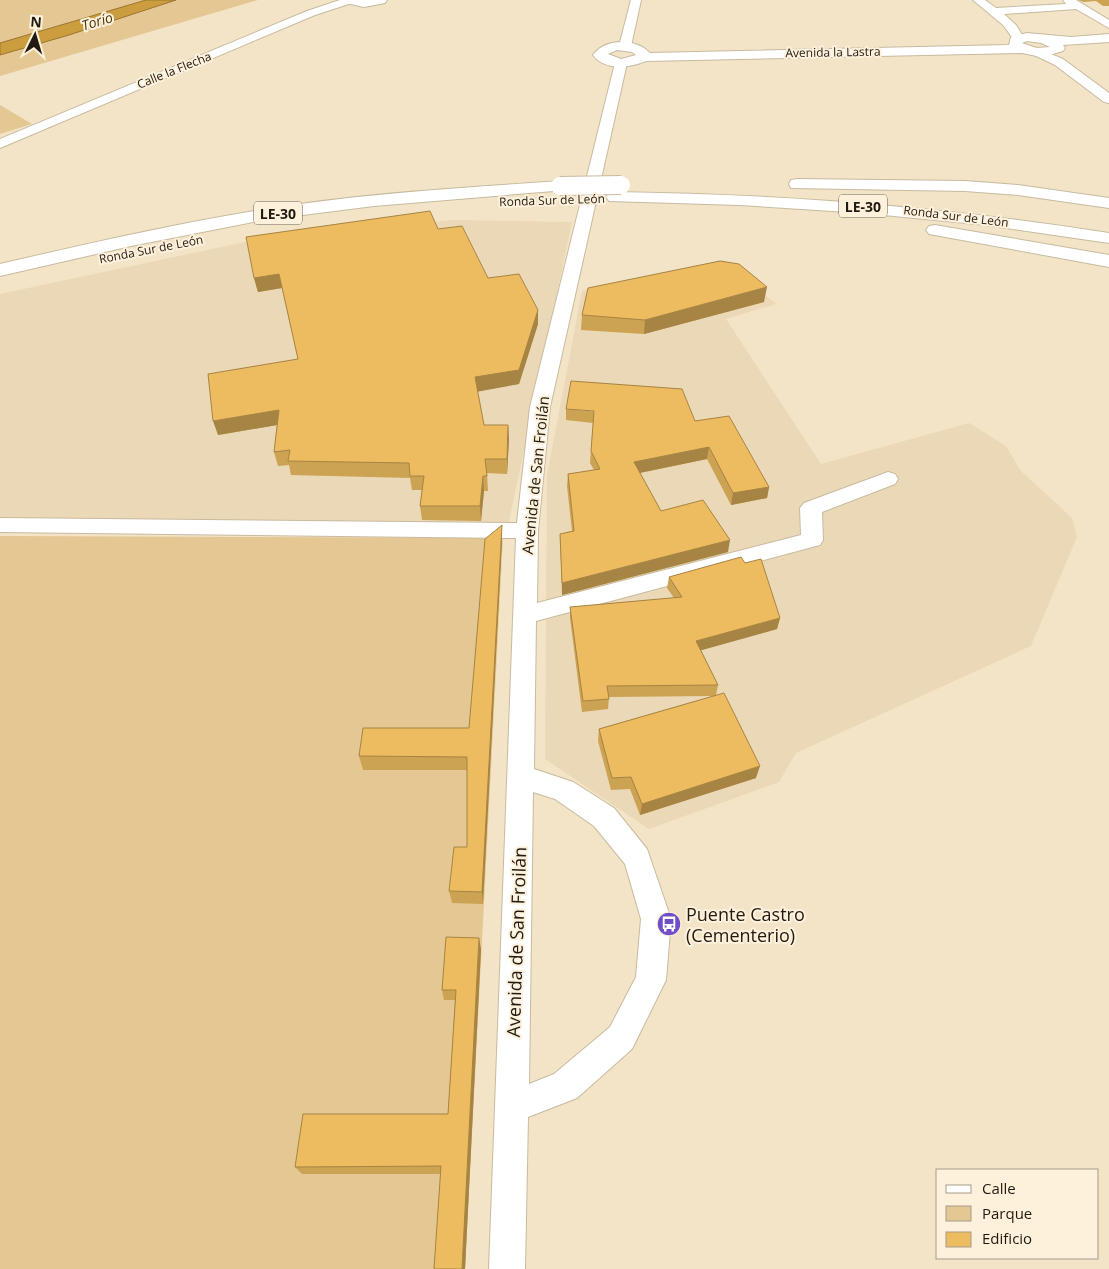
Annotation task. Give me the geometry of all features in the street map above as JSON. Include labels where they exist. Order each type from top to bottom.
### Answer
[{"type":"main road","points":[[351,0],[364,3],[381,0]]},
{"type":"main road","points":[[1022,45],[1052,48],[1072,41],[1109,38]]},
{"type":"main road","points":[[1022,45],[1052,48],[1109,43]]},
{"type":"main road","name":"Avenida la Lastra","points":[[641,54],[1022,45]]},
{"type":"main road","points":[[625,46],[641,54],[638,60],[621,62],[603,58],[600,55],[601,52],[610,47],[625,46]]},
{"type":"main road","points":[[664,185],[712,183]]},
{"type":"main road","points":[[781,183],[966,186],[1018,190],[1109,203]]},
{"type":"main road","name":"Ronda Sur de León","points":[[618,191],[664,185],[800,190],[877,196],[1050,216],[1109,226]]},
{"type":"main road","name":"Ronda Sur de León","points":[[0,270],[87,249],[264,215],[440,194],[618,191],[864,206],[1035,225],[1109,238]]},
{"type":"main road","name":"Ronda Sur de León","points":[[0,284],[132,252],[269,227],[559,193]]},
{"type":"main road","points":[[739,198],[853,213],[1012,245],[1109,261]]},
{"type":"street","name":"Calle la Flecha","points":[[0,144],[311,13],[351,0]]},
{"type":"street","points":[[625,46],[636,0]]},
{"type":"street","points":[[978,0],[1010,25],[1052,48],[1109,99]]},
{"type":"street","points":[[993,12],[1072,3],[1109,25]]},
{"type":"street","points":[[1010,25],[1018,34],[1022,45]]},
{"type":"street","name":"Avenida de San Froilán","points":[[507,1269],[527,531],[540,407],[621,62]]},
{"type":"street","points":[[162,63],[181,67]]},
{"type":"street","points":[[525,615],[812,540],[812,508],[888,479]]},
{"type":"street","points":[[0,525],[527,531]]},
{"type":"street","points":[[512,1107],[565,1086],[621,1038],[651,980],[656,919],[637,858],[604,817],[563,790],[521,777]]},
{"type":"shaded area","points":[[453,220],[572,222],[507,531],[0,523],[0,294],[245,242]]},
{"type":"shaded area","points":[[724,260],[776,304],[726,319],[821,464],[969,423],[1006,446],[1021,471],[1072,518],[1077,537],[1031,646],[796,753],[779,782],[649,829],[545,759],[547,475],[582,291]]},
{"type":"green space","points":[[0,0],[258,0],[0,76]]},
{"type":"green space","points":[[0,105],[32,124],[0,134]]},
{"type":"green space","points":[[0,536],[503,538],[465,1269],[0,1269]]},
{"type":"water","name":"Torío","points":[[146,0],[176,0],[0,55],[0,43]]},
{"type":"building","points":[[430,211],[438,229],[462,226],[488,278],[519,274],[538,310],[519,370],[475,377],[484,425],[508,425],[507,459],[485,459],[487,476],[483,476],[480,506],[420,506],[424,476],[410,476],[409,463],[288,461],[290,450],[274,452],[279,410],[213,421],[208,374],[298,359],[279,274],[254,278],[246,237]]},
{"type":"building","points":[[720,261],[739,264],[767,287],[645,320],[582,315],[588,288]]},
{"type":"building","points":[[571,381],[682,389],[695,421],[729,416],[769,487],[733,493],[709,447],[634,462],[661,511],[703,500],[730,540],[562,583],[560,534],[574,531],[568,474],[600,469],[591,451],[594,411],[566,409]]},
{"type":"building","points":[[502,525],[482,892],[449,891],[454,847],[467,847],[467,757],[359,756],[363,728],[469,728],[485,539]]},
{"type":"building","points":[[741,557],[745,563],[761,559],[780,618],[696,641],[718,685],[607,686],[609,699],[583,701],[570,607],[682,597],[669,577]]},
{"type":"building","points":[[724,693],[760,766],[642,804],[631,777],[612,778],[599,729]]},
{"type":"building","points":[[446,937],[479,938],[462,1269],[434,1269],[441,1166],[295,1167],[303,1114],[448,1114],[456,990],[442,990]]},
{"type":"place","name":"Puente Castro (Cementerio)","points":[[669,924]]}]
